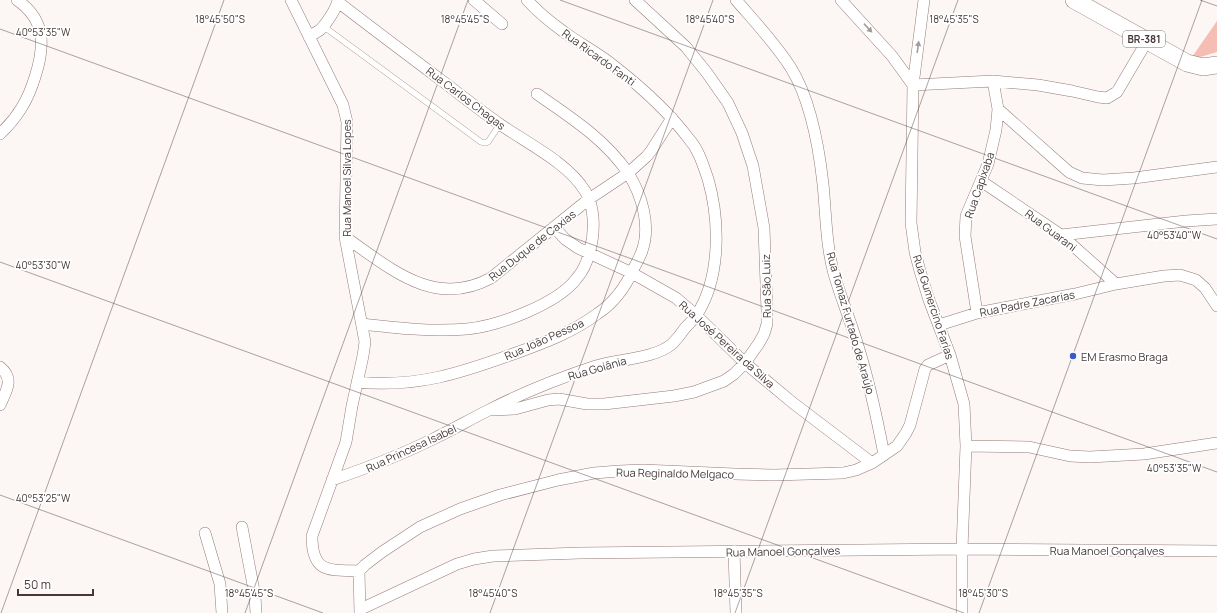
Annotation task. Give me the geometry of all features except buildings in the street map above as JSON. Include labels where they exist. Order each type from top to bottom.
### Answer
[{"type":"main road","name":"BR-381","points":[[1074,0],[1187,63],[1203,67],[1217,65]]},
{"type":"street","points":[[0,134],[12,123],[23,107],[31,90],[42,50],[41,32],[36,20],[24,5],[16,0]]},
{"type":"street","name":"Rua Manoel Silva Lopes","points":[[291,0],[343,105],[346,114],[345,237],[365,342],[346,442],[312,536],[312,547],[314,556],[318,563],[325,568],[333,570],[359,571]]},
{"type":"street","points":[[474,0],[502,24]]},
{"type":"street","name":"Rua Ricardo Fanti","points":[[527,0],[542,16],[613,65],[630,79],[672,118],[690,139],[698,152],[713,197],[716,217],[716,250],[712,275],[706,294],[696,315]]},
{"type":"street","name":"Rua São Luiz","points":[[488,410],[524,408],[548,400],[559,399],[588,404],[604,404],[674,396],[694,392],[724,382],[734,374],[745,363],[760,343],[764,334],[767,311],[767,282],[764,228],[753,166],[742,133],[728,103],[708,73],[686,47],[635,0]]},
{"type":"street","name":"Rua Tomaz Furtado de Araújo","points":[[736,0],[776,46],[792,70],[805,99],[820,158],[829,250],[834,274],[858,346],[874,406],[884,454]]},
{"type":"street","points":[[841,0],[892,56],[913,86],[993,81],[1072,90],[1108,98],[1118,92],[1147,41]]},
{"type":"street","name":"Rua Gumercino Farias","points":[[924,0],[913,86],[911,223],[915,252],[920,270],[929,300],[950,355],[964,404],[966,446],[962,549],[962,613]]},
{"type":"street","points":[[309,37],[319,31],[343,2]]},
{"type":"street","name":"Rua Carlos Chagas","points":[[343,2],[500,124],[551,158],[570,174],[585,191],[589,199]]},
{"type":"street","name":"Rua Capixaba","points":[[977,313],[965,236],[966,216],[981,181],[996,130],[998,109],[993,81]]},
{"type":"street","name":"Rua João Pessoa","points":[[357,382],[397,384],[433,379],[475,368],[528,349],[575,328],[598,314],[616,298],[632,273],[642,250],[644,220],[642,205],[628,173],[600,141],[537,94]]},
{"type":"street","points":[[998,109],[1069,172],[1082,178],[1110,180],[1217,167]]},
{"type":"street","name":"Rua Duque de Caxias","points":[[345,237],[408,279],[431,286],[456,289],[471,287],[491,278],[589,199],[628,173],[651,151],[672,118]]},
{"type":"street","name":"Rua Guarani","points":[[981,181],[1061,235],[1116,284]]},
{"type":"street","points":[[362,324],[407,329],[466,329],[487,326],[513,317],[557,297],[578,278],[590,253],[594,230],[589,199]]},
{"type":"street","points":[[1061,235],[1217,219]]},
{"type":"street","name":"Rua José Pereira da Silva","points":[[554,227],[572,244],[632,273],[676,298],[696,315],[745,363],[793,403],[872,463]]},
{"type":"street","name":"Rua Padre Zacarias","points":[[939,325],[977,313],[1075,294],[1116,284],[1164,276],[1184,276],[1196,280],[1201,283],[1217,306]]},
{"type":"street","name":"Rua Goiânia","points":[[488,410],[537,388],[593,367],[658,353],[674,342],[696,315]]},
{"type":"street","name":"Rua Reginaldo Melgaco","points":[[359,571],[382,552],[408,534],[432,521],[500,495],[558,480],[594,473],[643,470],[735,474],[843,473],[856,470],[872,463],[897,446],[910,425],[921,388],[923,375],[928,365],[950,355]]},
{"type":"street","points":[[0,367],[9,378],[9,384],[0,405]]},
{"type":"street","name":"Rua Princesa Isabel","points":[[332,480],[373,466],[427,442],[488,410]]},
{"type":"street","points":[[966,446],[1029,447],[1070,456],[1090,457],[1144,454],[1217,443]]},
{"type":"street","points":[[242,527],[255,596],[256,613]]},
{"type":"street","points":[[205,533],[220,584],[222,613]]},
{"type":"street","name":"Rua Manoel Gonçalves","points":[[360,611],[457,564],[493,556],[580,553],[962,549],[1217,551]]},
{"type":"street","points":[[734,551],[736,613]]},
{"type":"street","points":[[359,571],[360,611]]},
{"type":"lane","points":[[323,26],[480,142],[488,142],[500,124]]},
{"type":"shaded area","points":[[1217,21],[1217,52],[1190,60]]},
{"type":"place","name":"EM Erasmo Braga","points":[[1073,356]]}]
